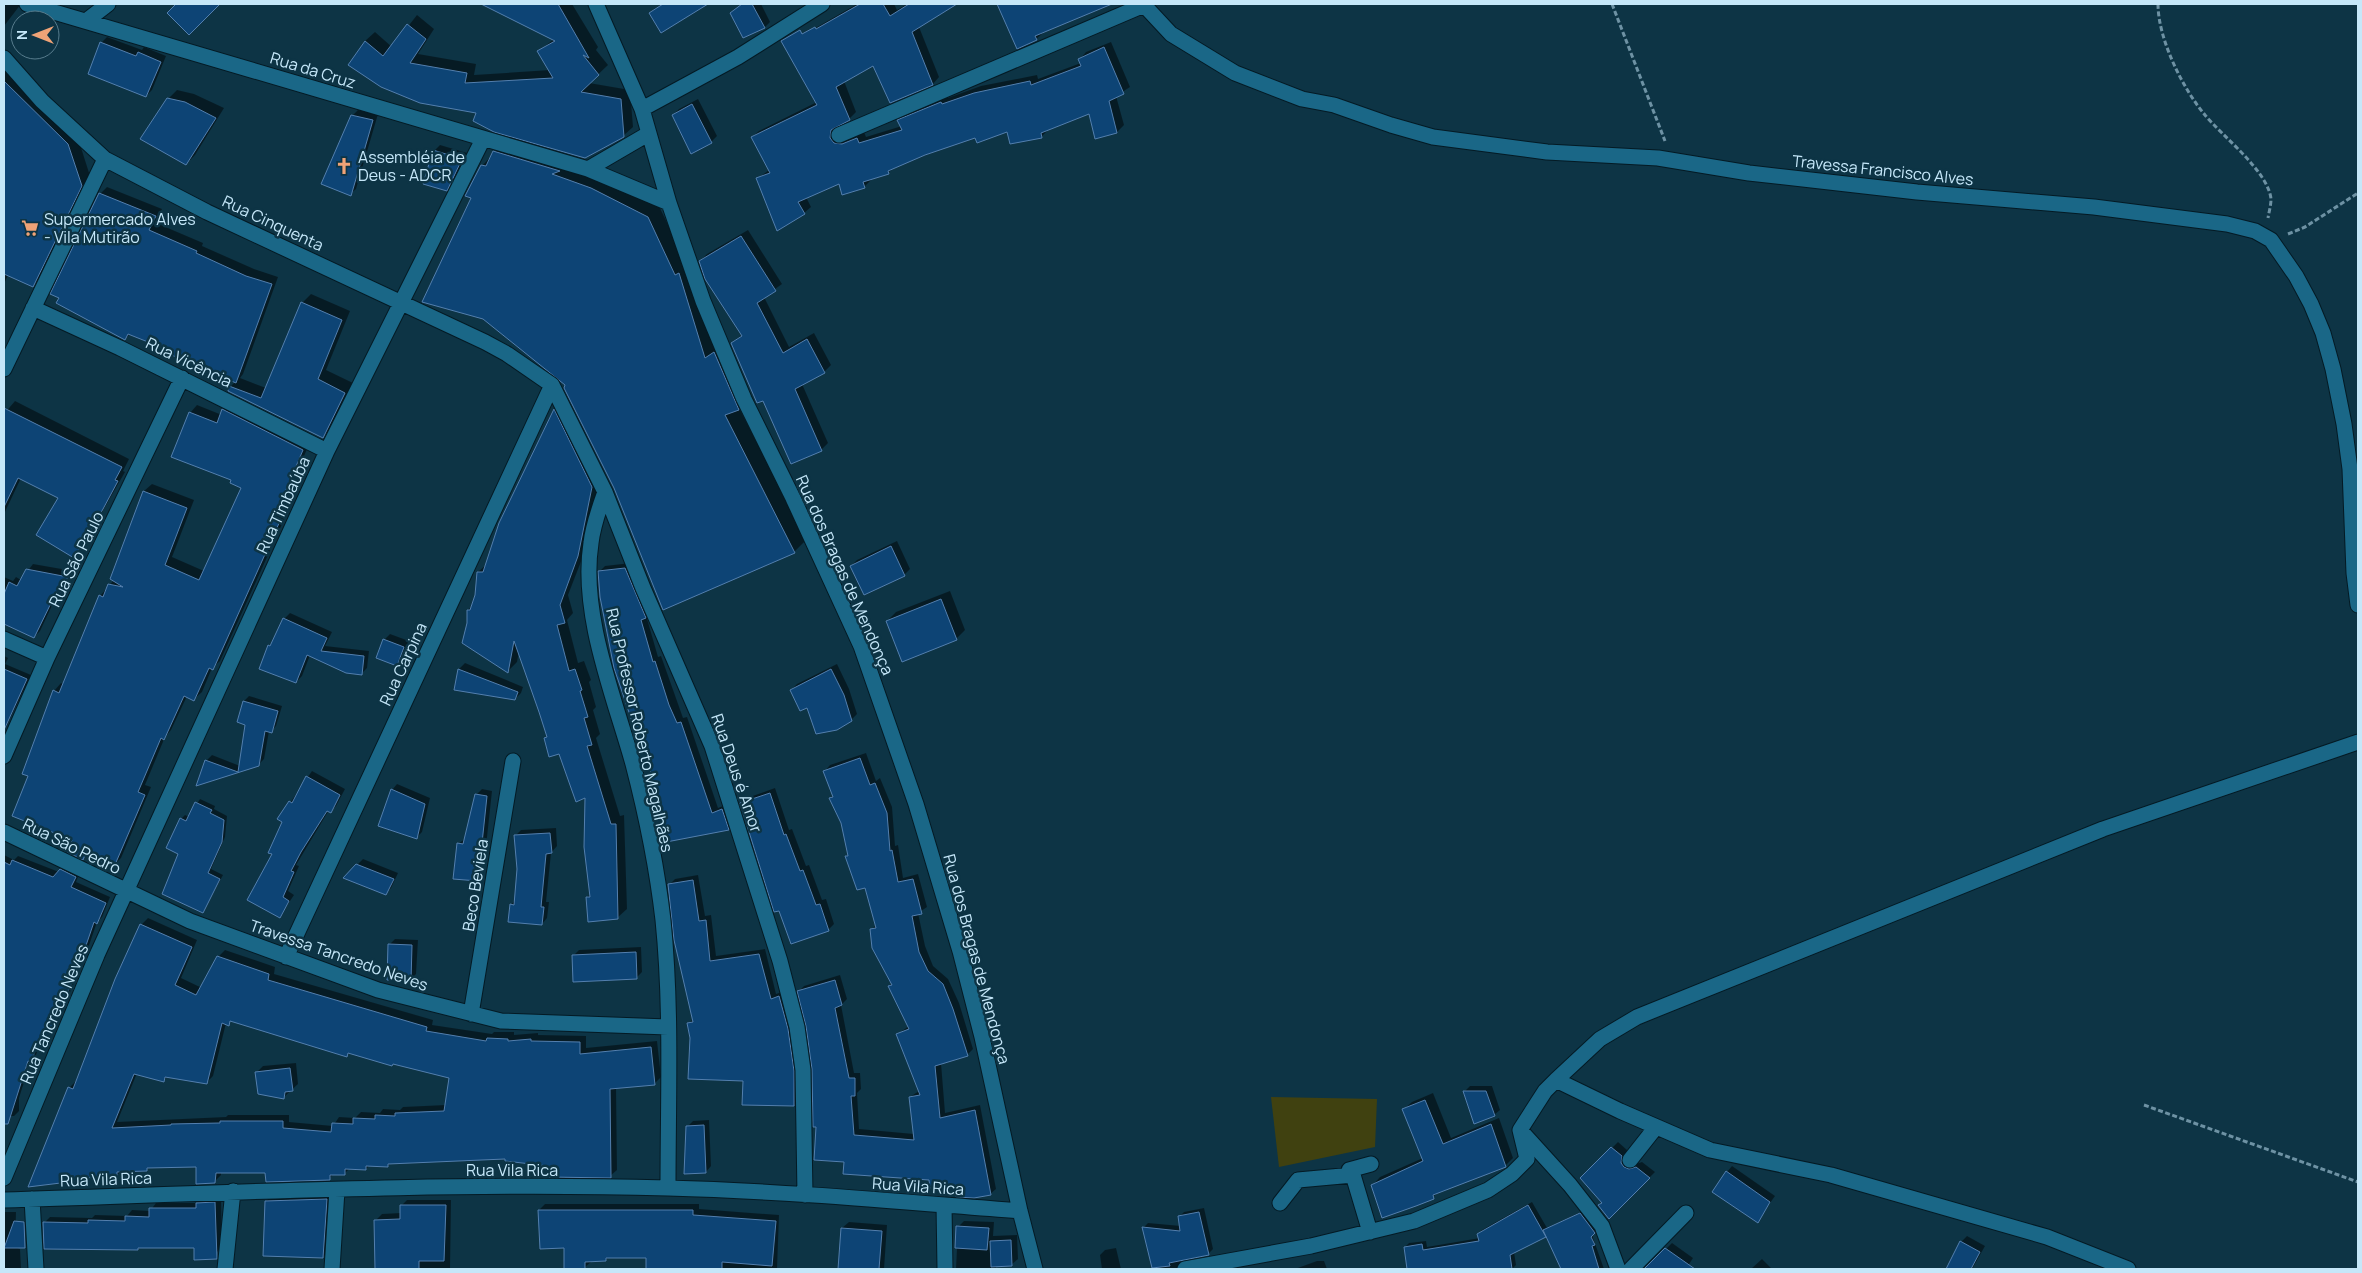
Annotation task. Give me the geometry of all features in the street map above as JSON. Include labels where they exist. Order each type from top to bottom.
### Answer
[{"type":"street","name":"Rua da Cruz","points":[[27,4],[483,140],[588,169],[669,203]]},
{"type":"street","points":[[86,21],[108,4]]},
{"type":"street","name":"Rua dos Bragas de Mendonça","points":[[596,4],[642,109],[669,203],[704,301],[744,399],[793,498],[861,646],[913,795],[960,951],[982,1037],[1020,1211],[1035,1269]]},
{"type":"street","points":[[642,109],[738,57],[822,4]]},
{"type":"street","points":[[839,135],[1143,4]]},
{"type":"street","name":"Travessa Francisco Alves","points":[[1143,4],[1171,34],[1235,73],[1302,99],[1334,106],[1433,137],[1547,152],[1673,160],[1749,173],[1917,192],[2164,215],[2227,224],[2255,232],[2271,240],[2287,261],[2311,304],[2323,333],[2333,369],[2344,424],[2350,469],[2354,573],[2358,605]]},
{"type":"street","name":"Rua Cinquenta","points":[[4,58],[42,100],[105,158],[207,212],[507,354],[552,385]]},
{"type":"street","points":[[588,169],[648,134]]},
{"type":"street","name":"Rua Timbaúba","points":[[126,891],[327,451],[483,140]]},
{"type":"street","points":[[4,369],[105,158]]},
{"type":"street","name":"Rua Vicência","points":[[33,308],[182,378],[327,451]]},
{"type":"street","name":"Rua São Paulo","points":[[4,756],[47,658],[182,378]]},
{"type":"street","name":"Rua Deus é Amor","points":[[552,385],[605,492],[643,588],[712,746],[780,961],[797,1027],[803,1070],[805,1195]]},
{"type":"street","name":"Rua Carpina","points":[[286,957],[552,385]]},
{"type":"street","name":"Rua Professor Roberto Magalhães","points":[[605,492],[594,522],[590,545],[592,612],[634,767],[648,831],[662,920],[668,1027],[668,1188]]},
{"type":"street","points":[[4,639],[47,658]]},
{"type":"street","points":[[1185,1269],[1312,1246],[1414,1221],[1488,1190],[1512,1174],[1527,1159],[1520,1130],[1545,1091],[1600,1038],[1637,1017],[2103,829],[2358,742]]},
{"type":"street","name":"Beco Beviela","points":[[471,1014],[513,761]]},
{"type":"street","name":"Rua São Pedro","points":[[4,832],[126,891]]},
{"type":"street","name":"Travessa Tancredo Neves","points":[[126,891],[190,921],[378,990],[471,1014],[501,1021],[668,1027]]},
{"type":"street","name":"Rua Tancredo Neves","points":[[4,1178],[97,955],[126,891]]},
{"type":"street","points":[[1556,1080],[1710,1150],[1831,1175],[2047,1237],[2128,1269]]},
{"type":"street","points":[[1630,1160],[1656,1127]]},
{"type":"street","points":[[1520,1130],[1570,1185],[1602,1226],[1618,1269]]},
{"type":"street","points":[[1370,1232],[1353,1175],[1349,1170],[1371,1164]]},
{"type":"street","points":[[1280,1203],[1298,1180],[1353,1175]]},
{"type":"street","name":"Rua Vila Rica","points":[[4,1200],[232,1191],[434,1188],[668,1188],[805,1195],[1020,1211]]},
{"type":"street","points":[[332,1269],[337,1190]]},
{"type":"street","points":[[225,1269],[232,1191]]},
{"type":"street","points":[[32,1199],[36,1269]]},
{"type":"street","points":[[944,1205],[945,1269]]},
{"type":"street","points":[[1631,1269],[1686,1213]]},
{"type":"path","points":[[1612,4],[1673,160]]},
{"type":"path","points":[[2158,4],[2158,16],[2164,40],[2188,91],[2204,115],[2261,173],[2271,198],[2268,224],[2255,232]]},
{"type":"path","points":[[2271,240],[2305,227],[2358,193]]},
{"type":"path","points":[[2144,1105],[2358,1182]]},
{"type":"shaded area","points":[[1271,1097],[1377,1099],[1375,1147],[1279,1167]]},
{"type":"building","points":[[176,4],[220,4],[189,35],[167,13]]},
{"type":"building","points":[[481,4],[558,4],[589,58],[583,55],[599,75],[581,92],[621,99],[624,137],[585,158],[494,132],[473,121],[476,113],[420,103],[381,87],[348,65],[365,41],[383,56],[407,24],[426,39],[410,63],[467,73],[465,83],[553,78],[537,51],[555,41]]},
{"type":"building","points":[[663,4],[708,4],[661,33],[649,13]]},
{"type":"building","points":[[742,4],[752,4],[765,28],[743,38],[730,13]]},
{"type":"building","points":[[860,4],[883,4],[890,16],[909,4],[957,4],[912,32],[933,85],[890,103],[873,66],[836,87],[850,120],[831,130],[830,138],[834,143],[842,144],[857,138],[859,143],[902,130],[897,120],[941,102],[942,104],[974,93],[1030,81],[1031,85],[1081,66],[1078,59],[1104,47],[1124,94],[1109,101],[1117,133],[1095,139],[1089,114],[1041,133],[1042,138],[1010,144],[1007,132],[977,143],[975,138],[925,155],[888,171],[889,174],[863,182],[865,188],[842,195],[839,184],[798,202],[805,214],[777,231],[756,178],[770,173],[751,137],[817,105],[781,41],[800,30],[802,34],[815,27],[816,29]]},
{"type":"building","points":[[997,4],[1112,4],[1035,36],[1037,40],[1017,49]]},
{"type":"building","points":[[100,42],[136,56],[138,52],[161,62],[146,97],[88,74]]},
{"type":"building","name":"Supermercado Alves - Vila Mutirão","points":[[4,81],[68,144],[82,186],[33,287],[4,274]]},
{"type":"building","points":[[167,98],[185,102],[216,118],[186,165],[140,139]]},
{"type":"building","points":[[692,104],[712,143],[691,154],[672,115]]},
{"type":"building","name":"Assembléia de Deus - ADCR","points":[[351,115],[373,120],[351,196],[321,184]]},
{"type":"building","points":[[433,150],[462,159],[447,191],[423,184]]},
{"type":"building","points":[[493,151],[560,171],[552,174],[591,188],[648,217],[675,275],[679,273],[705,358],[714,352],[739,410],[725,415],[795,553],[663,610],[614,488],[564,388],[565,385],[483,319],[422,302],[471,198],[465,196],[481,165],[486,166]]},
{"type":"building","points":[[99,193],[156,216],[149,230],[197,251],[196,253],[246,276],[272,284],[236,383],[167,353],[168,350],[128,334],[125,340],[56,303],[59,298],[50,294]]},
{"type":"building","points":[[741,236],[776,291],[757,303],[783,353],[807,339],[825,373],[795,389],[822,451],[791,464],[763,401],[757,403],[731,343],[742,336],[705,279],[699,261]]},
{"type":"building","points":[[301,302],[342,320],[318,379],[345,393],[323,438],[228,391],[229,386],[261,398]]},
{"type":"building","points":[[4,408],[122,467],[115,480],[118,481],[74,558],[36,535],[58,498],[18,478],[4,507]]},
{"type":"building","points":[[222,409],[303,450],[274,518],[280,521],[213,670],[209,668],[194,701],[184,696],[164,740],[161,738],[138,792],[145,795],[114,867],[85,855],[83,860],[67,852],[72,840],[12,816],[28,776],[22,774],[53,690],[59,693],[99,595],[103,597],[108,584],[123,587],[110,579],[143,491],[187,508],[165,565],[199,580],[241,488],[230,483],[231,480],[171,457],[189,412],[217,423]]},
{"type":"building","points":[[554,409],[592,487],[578,556],[560,605],[565,623],[557,625],[569,671],[575,669],[582,690],[580,691],[588,717],[584,718],[592,745],[587,746],[611,824],[616,824],[618,919],[588,922],[586,897],[590,897],[584,847],[585,798],[576,802],[559,754],[549,757],[544,738],[547,737],[514,641],[508,673],[462,643],[467,623],[467,610],[470,610],[475,595],[477,572],[483,572],[499,523]]},
{"type":"building","points":[[891,546],[905,576],[864,595],[850,566]]},
{"type":"building","points":[[625,568],[646,618],[641,620],[653,662],[655,661],[669,705],[677,723],[681,722],[712,813],[722,809],[729,830],[661,843],[650,784],[653,783],[645,748],[642,749],[614,668],[600,597],[598,571]]},
{"type":"building","points":[[26,569],[68,577],[57,599],[54,597],[34,638],[4,624],[4,594],[9,582],[17,586]]},
{"type":"building","points":[[941,599],[957,640],[902,662],[886,621]]},
{"type":"building","points":[[283,618],[327,638],[321,651],[364,656],[362,675],[346,673],[307,655],[296,683],[259,669],[268,645],[270,646]]},
{"type":"building","points":[[383,639],[404,647],[397,666],[376,658]]},
{"type":"building","points":[[4,669],[27,679],[4,730]]},
{"type":"building","points":[[458,669],[518,692],[515,700],[454,690]]},
{"type":"building","points":[[831,669],[844,695],[852,721],[837,730],[816,734],[807,708],[800,711],[790,690]]},
{"type":"building","points":[[243,701],[278,711],[272,733],[265,731],[259,766],[196,786],[205,760],[238,772],[245,725],[237,722]]},
{"type":"building","points":[[860,758],[870,785],[875,783],[887,813],[890,851],[892,850],[898,882],[913,879],[922,914],[912,916],[919,952],[928,971],[943,984],[968,1056],[935,1066],[940,1118],[975,1110],[991,1195],[974,1198],[956,1197],[954,1185],[930,1188],[929,1180],[843,1174],[844,1162],[814,1160],[816,1127],[813,1127],[812,1069],[806,1026],[797,991],[835,980],[842,1005],[835,1008],[849,1078],[855,1078],[855,1096],[851,1096],[854,1135],[914,1140],[909,1097],[920,1095],[896,1034],[909,1029],[888,986],[892,985],[872,948],[870,929],[876,928],[865,888],[857,890],[845,856],[848,856],[841,823],[829,798],[833,797],[823,771]]},
{"type":"building","points":[[306,776],[340,795],[331,813],[327,811],[291,871],[294,872],[283,897],[289,901],[280,918],[247,900],[272,854],[268,853],[282,822],[277,819],[289,801],[292,803]]},
{"type":"building","points":[[391,789],[425,804],[417,839],[378,826]]},
{"type":"building","points":[[770,793],[784,835],[786,834],[800,871],[803,870],[816,905],[820,904],[829,931],[791,944],[779,911],[774,912],[740,803]]},
{"type":"building","points":[[475,794],[487,796],[478,881],[453,879],[457,843],[463,844]]},
{"type":"building","points":[[195,802],[212,810],[210,813],[224,820],[222,842],[208,873],[220,879],[203,913],[162,894],[178,854],[166,848],[180,818],[186,821]]},
{"type":"building","points":[[550,833],[552,853],[546,854],[541,907],[544,907],[542,925],[508,922],[510,904],[514,905],[517,869],[514,835]]},
{"type":"building","points":[[12,860],[53,877],[60,869],[76,877],[71,887],[106,903],[97,924],[94,922],[80,963],[45,1046],[38,1043],[31,1062],[28,1061],[8,1124],[4,1124],[4,862],[10,865]]},
{"type":"building","points":[[356,864],[394,879],[386,895],[343,878]]},
{"type":"building","points":[[693,880],[699,921],[706,920],[710,961],[759,954],[771,999],[779,996],[788,1029],[794,1071],[794,1106],[742,1105],[743,1081],[688,1079],[690,1038],[687,1023],[693,1022],[674,940],[668,884]]},
{"type":"building","points":[[140,924],[192,947],[175,985],[196,995],[217,956],[269,974],[268,980],[427,1027],[426,1031],[486,1041],[487,1038],[508,1039],[508,1041],[531,1039],[531,1041],[580,1042],[580,1054],[651,1047],[655,1085],[610,1089],[611,1178],[549,1177],[548,1166],[505,1161],[505,1159],[388,1164],[388,1167],[366,1166],[366,1170],[345,1169],[345,1175],[330,1175],[330,1180],[266,1182],[265,1173],[216,1173],[215,1183],[196,1184],[196,1167],[147,1168],[147,1171],[117,1172],[117,1177],[76,1178],[77,1181],[28,1187],[68,1087],[73,1089],[115,979]],"holes":[[[230,1021],[347,1057],[348,1053],[392,1066],[393,1064],[449,1078],[444,1111],[395,1113],[395,1116],[375,1115],[375,1119],[353,1118],[353,1124],[332,1123],[331,1132],[283,1128],[283,1121],[220,1121],[220,1123],[112,1128],[134,1074],[164,1082],[165,1077],[207,1084],[222,1023],[229,1026]]]},
{"type":"building","points":[[388,944],[412,945],[411,981],[387,980]]},
{"type":"building","points":[[636,952],[637,979],[573,982],[572,955]]},
{"type":"building","points":[[290,1068],[293,1091],[285,1092],[284,1099],[258,1094],[255,1072]]},
{"type":"building","points":[[1463,1091],[1486,1091],[1495,1116],[1474,1124]]},
{"type":"building","points":[[1425,1100],[1443,1144],[1491,1124],[1506,1167],[1433,1195],[1434,1199],[1382,1218],[1371,1185],[1423,1161],[1402,1109]]},
{"type":"building","points":[[704,1125],[706,1173],[684,1174],[686,1126]]},
{"type":"building","points":[[1611,1147],[1622,1156],[1621,1163],[1624,1167],[1629,1169],[1636,1167],[1650,1178],[1609,1219],[1598,1205],[1602,1203],[1580,1178]]},
{"type":"building","points":[[1726,1171],[1770,1202],[1758,1223],[1712,1192]]},
{"type":"building","points":[[327,1199],[323,1258],[263,1256],[265,1201]]},
{"type":"building","points":[[215,1202],[217,1259],[194,1260],[194,1248],[138,1248],[138,1250],[44,1249],[43,1222],[88,1223],[88,1220],[125,1221],[125,1216],[149,1217],[149,1208],[196,1208],[196,1203]]},
{"type":"building","points":[[400,1205],[446,1205],[444,1261],[419,1261],[419,1269],[375,1269],[374,1220],[400,1219]]},
{"type":"building","points":[[1528,1205],[1546,1237],[1510,1255],[1512,1269],[1407,1269],[1404,1247],[1422,1244],[1423,1250],[1479,1241],[1477,1234]]},
{"type":"building","points":[[538,1210],[693,1210],[693,1215],[776,1221],[772,1266],[722,1262],[722,1269],[646,1269],[646,1258],[606,1258],[606,1261],[585,1262],[585,1269],[564,1269],[564,1248],[540,1249]]},
{"type":"building","points":[[1199,1212],[1209,1255],[1169,1263],[1170,1266],[1152,1268],[1142,1227],[1180,1231],[1178,1216]]},
{"type":"building","points":[[1580,1213],[1595,1233],[1591,1237],[1595,1245],[1592,1246],[1599,1269],[1561,1269],[1543,1230]]},
{"type":"building","points":[[14,1221],[24,1222],[25,1248],[4,1248]]},
{"type":"building","points":[[956,1226],[989,1228],[987,1250],[955,1248]]},
{"type":"building","points":[[841,1228],[882,1231],[879,1269],[838,1269]]},
{"type":"building","points":[[1011,1240],[1012,1266],[991,1267],[990,1241]]},
{"type":"building","points":[[1960,1241],[1980,1252],[1971,1269],[1946,1269]]},
{"type":"building","points":[[1665,1248],[1695,1269],[1644,1269]]},
{"type":"place","name":"Assembléia de Deus - ADCR","points":[[344,166]]},
{"type":"place","name":"Supermercado Alves - Vila Mutirão","points":[[30,228]]}]
